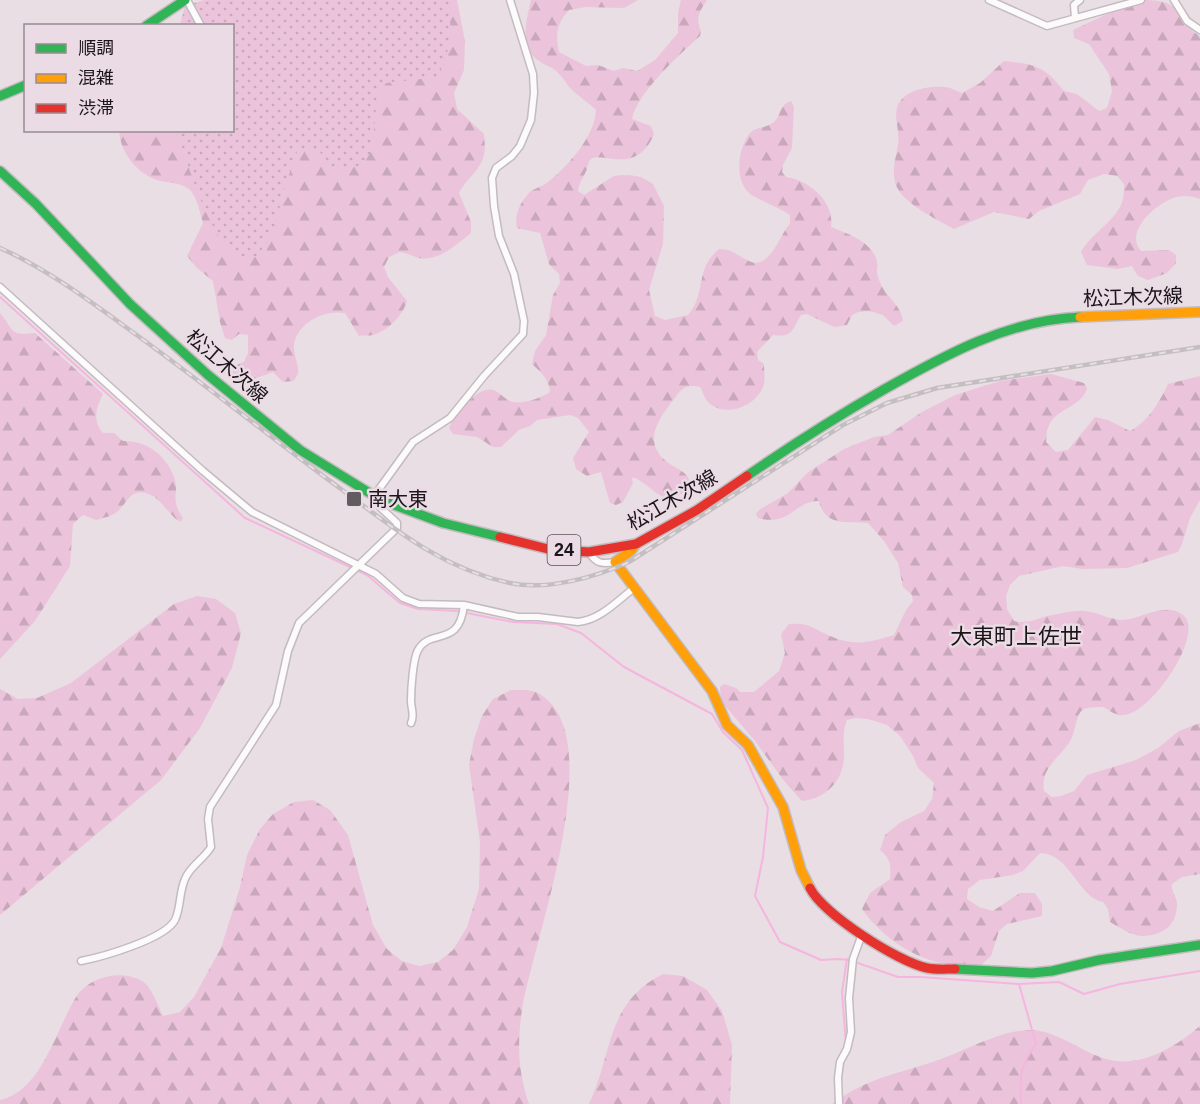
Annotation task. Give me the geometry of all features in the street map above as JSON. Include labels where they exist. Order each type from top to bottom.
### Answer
[{"type":"main road","points":[[149,24],[186,0]]},
{"type":"main road","points":[[0,96],[24,86]]},
{"type":"main road","name":"松江木次線","points":[[0,171],[36,204],[130,304],[208,375],[300,450],[378,498],[443,523],[552,550],[590,552],[636,544],[697,510],[811,432],[934,361],[989,336],[1060,318],[1200,312]]},
{"type":"main road","points":[[636,544],[632,551],[615,562],[633,589],[712,691],[727,725],[748,745],[783,807],[801,870],[815,898],[862,934],[902,959],[927,969],[989,970],[1015,973],[1052,971],[1099,960],[1200,945]]},
{"type":"street","points":[[186,0],[200,24]]},
{"type":"street","points":[[81,961],[100,957],[142,942],[171,925],[177,914],[185,878],[211,847],[208,819],[210,807],[276,705],[293,636],[306,615],[398,526],[380,507],[378,498],[413,442],[450,418],[484,375],[523,334],[524,321],[514,274],[499,236],[492,178],[496,168],[512,156],[520,146],[531,120],[534,100],[533,74],[510,0]]},
{"type":"street","points":[[989,0],[1047,26],[1141,0]]},
{"type":"street","points":[[1075,18],[1074,5],[1080,0]]},
{"type":"street","points":[[1174,0],[1187,21],[1200,30]]},
{"type":"street","points":[[0,287],[194,463],[252,512],[356,568],[375,574],[403,598],[419,604],[519,617],[538,616],[585,621],[606,610],[633,589]]},
{"type":"street","points":[[590,552],[594,560],[602,564],[615,562]]},
{"type":"street","points":[[411,723],[417,651],[427,642],[452,633],[459,624],[464,609]]},
{"type":"street","points":[[839,1104],[840,1062],[852,1032],[849,998],[853,959],[862,934]]},
{"type":"green space","points":[[204,0],[449,0],[451,41],[438,77],[386,83],[377,97],[372,150],[363,165],[335,170],[319,151],[298,149],[273,233],[257,256],[245,256],[238,255],[228,248],[218,235],[201,199],[177,132],[234,132],[234,24],[180,24],[185,6]]},
{"type":"green space","points":[[434,0],[457,0],[465,41],[464,70],[454,93],[457,109],[484,134],[485,149],[483,159],[459,193],[471,222],[471,233],[440,255],[426,259],[400,252],[389,257],[384,267],[388,277],[407,301],[398,317],[384,330],[373,335],[359,336],[345,313],[323,315],[309,322],[298,333],[294,348],[298,373],[293,381],[283,382],[273,372],[248,381],[235,380],[232,373],[237,365],[244,362],[248,353],[248,335],[239,334],[232,340],[225,338],[213,281],[187,256],[203,223],[194,196],[185,187],[149,177],[136,167],[122,146],[119,132],[196,132],[280,156],[360,122]]},
{"type":"green space","points":[[531,0],[638,0],[624,8],[586,7],[569,10],[557,34],[559,52],[586,66],[598,65],[614,71],[623,68],[637,71],[655,60],[678,33],[678,13],[681,0],[707,0],[699,15],[700,36],[660,74],[636,109],[632,119],[651,126],[654,134],[646,147],[638,155],[628,159],[601,157],[590,160],[578,191],[584,195],[614,176],[641,177],[653,184],[664,206],[663,244],[649,290],[655,316],[665,320],[688,315],[696,302],[705,268],[719,249],[731,251],[756,263],[768,257],[778,243],[790,223],[790,215],[749,193],[741,180],[739,163],[740,155],[750,133],[774,121],[784,105],[791,101],[794,107],[792,148],[782,172],[786,177],[803,183],[819,194],[829,209],[831,227],[857,238],[869,247],[877,260],[879,280],[902,317],[903,321],[894,326],[883,315],[869,311],[858,312],[852,315],[847,325],[834,327],[807,314],[801,315],[789,334],[773,335],[757,352],[758,360],[764,364],[764,384],[756,398],[742,407],[725,410],[717,408],[708,402],[700,387],[691,386],[682,390],[661,417],[654,434],[657,450],[663,458],[685,474],[690,482],[691,486],[674,498],[661,496],[633,477],[633,483],[623,502],[616,505],[610,503],[601,472],[587,476],[576,469],[573,458],[589,432],[578,418],[570,415],[537,420],[530,426],[519,430],[501,447],[493,447],[477,437],[453,434],[449,428],[455,416],[480,392],[493,390],[508,400],[522,402],[550,392],[546,380],[532,364],[535,351],[546,335],[553,295],[560,283],[559,274],[549,264],[540,233],[517,228],[517,214],[528,194],[546,184],[579,150],[591,130],[596,110],[572,90],[558,72],[530,53],[526,31]]},
{"type":"green space","points":[[1142,0],[1167,3],[1200,36],[1200,199],[1180,196],[1161,204],[1145,218],[1136,235],[1141,251],[1169,250],[1176,255],[1176,263],[1167,273],[1148,280],[1138,276],[1132,266],[1118,269],[1087,265],[1081,252],[1116,213],[1123,199],[1124,184],[1117,176],[1104,174],[1088,180],[1080,194],[1039,211],[1029,219],[994,212],[954,229],[921,210],[900,192],[894,174],[898,139],[896,112],[904,97],[916,90],[931,87],[946,87],[962,93],[980,83],[1004,61],[1024,63],[1038,68],[1051,76],[1064,91],[1077,94],[1099,111],[1107,108],[1112,91],[1109,74],[1089,44],[1074,38],[1073,30]]},
{"type":"green space","points":[[0,313],[13,331],[21,334],[35,333],[103,394],[98,404],[96,419],[103,433],[114,433],[123,441],[147,446],[166,462],[176,483],[177,506],[183,518],[181,522],[176,519],[156,498],[140,492],[131,496],[111,516],[96,520],[83,515],[73,524],[70,566],[35,621],[0,659]]},
{"type":"green space","points":[[1051,374],[1084,383],[1087,388],[1079,400],[1051,421],[1046,442],[1056,452],[1068,450],[1095,417],[1108,420],[1130,431],[1148,417],[1168,384],[1200,376],[1200,500],[1190,518],[1178,552],[1127,568],[1083,569],[1063,566],[1019,576],[1010,585],[1006,596],[1007,609],[1014,621],[1020,622],[1081,611],[1120,620],[1171,610],[1179,612],[1186,618],[1188,629],[1186,643],[1170,675],[1159,690],[1135,711],[1124,715],[1116,714],[1104,707],[1081,711],[1071,739],[1047,770],[1043,783],[1044,791],[1052,797],[1061,796],[1074,791],[1087,775],[1136,760],[1158,748],[1179,731],[1200,723],[1200,874],[1182,877],[1172,884],[1177,906],[1174,920],[1170,925],[1161,932],[1141,936],[1110,922],[1108,909],[1103,902],[1087,893],[1059,860],[1040,853],[1023,871],[1013,875],[980,880],[968,889],[967,899],[979,907],[993,911],[1020,893],[1035,893],[1042,904],[1042,916],[1007,924],[999,931],[991,956],[980,966],[959,966],[934,961],[910,952],[888,937],[862,909],[870,893],[890,879],[890,863],[880,850],[885,835],[901,822],[924,811],[932,799],[934,783],[918,768],[900,736],[887,725],[868,719],[847,720],[844,732],[844,762],[838,779],[820,796],[802,801],[721,701],[720,687],[724,684],[740,692],[754,692],[779,671],[785,653],[781,634],[789,624],[807,625],[847,641],[870,641],[894,635],[913,601],[912,595],[903,587],[898,563],[884,541],[868,523],[831,519],[822,509],[819,501],[804,504],[778,519],[758,518],[756,514],[759,510],[788,493],[807,473],[844,449],[874,437],[888,435],[922,412],[955,395],[1000,381]]},
{"type":"green space","points":[[197,596],[216,599],[235,613],[241,633],[232,668],[200,728],[161,780],[0,915],[0,689],[18,699],[37,698],[71,683],[174,604]]},
{"type":"green space","points":[[511,690],[528,690],[538,693],[559,716],[569,751],[569,794],[562,842],[520,1022],[521,1069],[529,1104],[0,1104],[0,1100],[15,1094],[27,1085],[37,1072],[76,997],[89,984],[106,977],[134,977],[149,988],[163,1016],[180,1012],[194,997],[221,948],[240,887],[247,855],[260,829],[273,814],[294,802],[313,800],[330,810],[348,835],[373,925],[387,949],[402,961],[419,966],[438,962],[453,950],[467,927],[479,889],[480,842],[469,765],[474,739],[482,716],[493,699]]},
{"type":"green space","points":[[663,974],[683,976],[707,990],[722,1011],[732,1045],[730,1104],[589,1104],[620,1015],[630,1000],[644,986]]},
{"type":"green space","points":[[1200,1026],[1200,1104],[832,1104],[872,1081],[941,1059],[994,1037],[1016,1031],[1043,1031],[1091,1054],[1114,1061],[1127,1061],[1166,1050]]},
{"type":"waterway","points":[[0,297],[245,518],[367,575],[400,603],[418,609],[457,611],[513,622],[557,624],[581,633],[624,667],[712,714],[723,732],[742,750],[768,808],[763,857],[755,896],[780,942],[821,960],[850,960]]},
{"type":"waterway","points":[[846,1043],[842,992],[847,959]]},
{"type":"waterway","points":[[855,962],[898,977],[1019,984],[1059,982],[1084,994],[1120,984],[1200,971]]},
{"type":"waterway","points":[[1019,984],[1036,1044],[1026,1059],[1022,1072],[1021,1104]]},
{"type":"waterway","points":[[841,1078],[844,1060]]},
{"type":"railway","points":[[0,248],[49,274],[97,306],[383,521],[422,547],[486,577],[524,585],[571,581],[602,573],[629,562],[843,425],[887,403],[937,388],[1200,347]]},
{"type":"traffic: fast","points":[[149,24],[185,0]]},
{"type":"traffic: fast","points":[[0,96],[24,86]]},
{"type":"traffic: fast","points":[[0,171],[36,204],[130,304],[208,375],[300,450],[381,500],[443,523],[500,537]]},
{"type":"traffic: fast","points":[[747,476],[848,410],[954,352],[1002,332],[1053,320],[1080,317]]},
{"type":"traffic: fast","points":[[955,969],[1032,973],[1052,971],[1099,960],[1200,945]]},
{"type":"traffic: slow","points":[[1080,317],[1200,312]]},
{"type":"traffic: slow","points":[[636,544],[631,551],[615,562],[712,691],[727,725],[748,745],[783,807],[801,870],[810,888]]},
{"type":"traffic: jam","points":[[500,537],[552,550],[589,552],[636,544],[697,510],[747,476]]},
{"type":"traffic: jam","points":[[810,888],[818,899],[845,923],[898,957],[927,968],[955,969]]},
{"type":"place","name":"南大東","points":[[354,499]]},
{"type":"district","name":"大東町上佐世","points":[[1016,636]]}]
